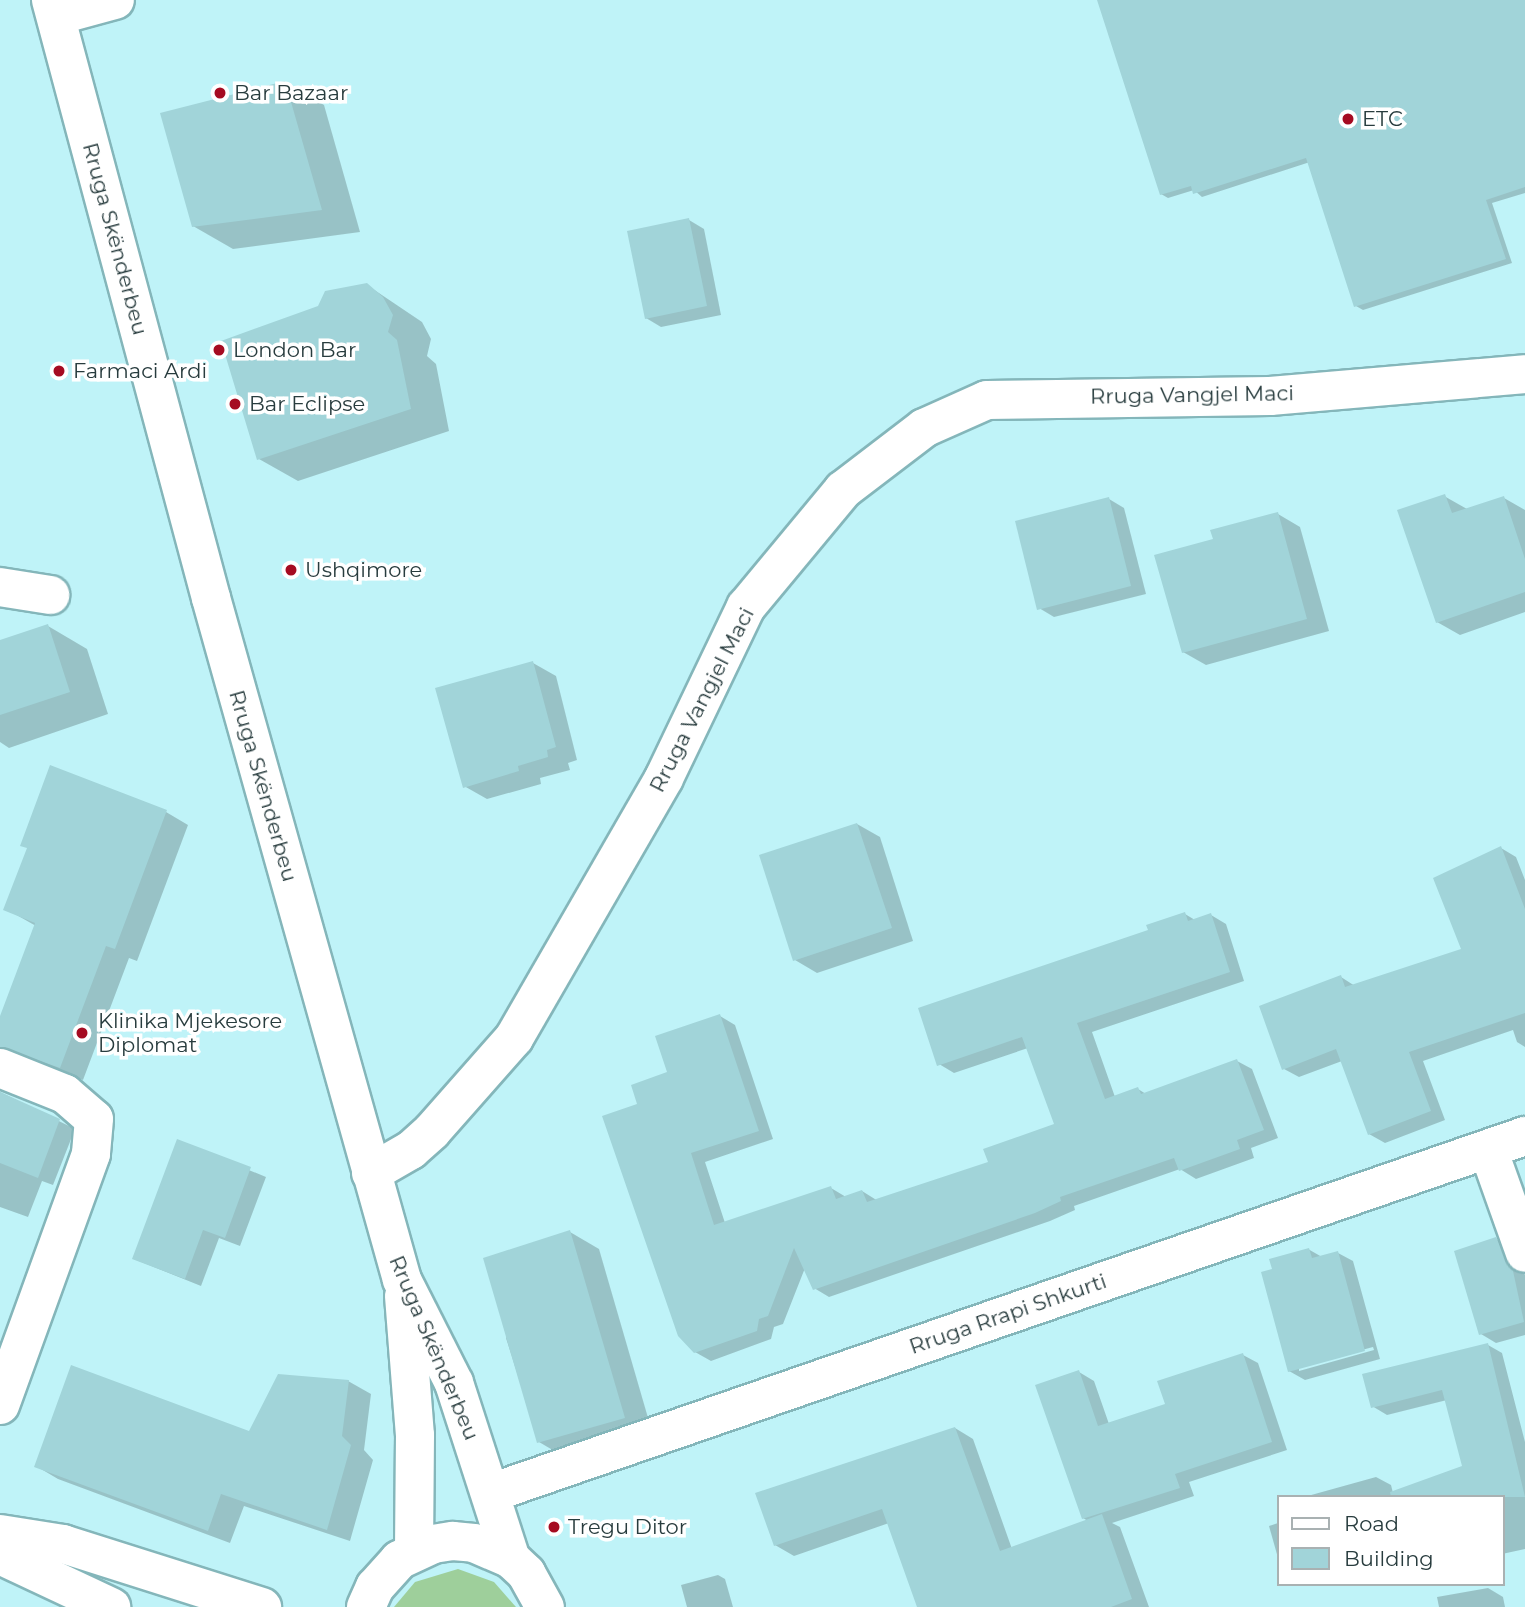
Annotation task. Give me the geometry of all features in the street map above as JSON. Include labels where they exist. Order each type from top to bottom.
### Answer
[{"type":"street","points":[[54,8],[116,0]]},
{"type":"street","name":"Rruga Skënderbeu","points":[[54,8],[402,1280],[449,1371],[511,1559]]},
{"type":"street","name":"Rruga Vangjel Maci","points":[[371,1173],[411,1150],[432,1131],[514,1038],[664,778],[746,607],[843,490],[924,428],[987,400],[1270,396],[1525,374]]},
{"type":"street","points":[[0,587],[50,595]]},
{"type":"street","points":[[0,1068],[65,1094],[94,1119],[90,1154],[0,1405]]},
{"type":"street","name":"Rruga Rrapi Shkurti","points":[[491,1493],[1525,1136]]},
{"type":"street","points":[[1488,1149],[1525,1253]]},
{"type":"street","points":[[402,1280],[415,1435],[414,1551]]},
{"type":"street","points":[[0,1534],[62,1544],[262,1607]]},
{"type":"street","points":[[357,1605],[386,1572],[414,1551],[453,1541],[484,1546],[511,1559],[526,1573],[545,1607]]},
{"type":"street","points":[[0,1555],[111,1607]]},
{"type":"green space","points":[[458,1569],[494,1582],[516,1607],[394,1607],[415,1582]]},
{"type":"building","name":"ETC","points":[[1097,0],[1525,0],[1525,187],[1486,200],[1506,259],[1354,307],[1306,158],[1193,194],[1191,186],[1160,195]]},
{"type":"building","points":[[285,81],[322,210],[192,227],[160,113]]},
{"type":"building","points":[[689,218],[707,306],[645,319],[627,231]]},
{"type":"building","points":[[367,283],[383,297],[393,315],[388,332],[397,340],[411,409],[257,460],[221,341],[318,306],[325,291]]},
{"type":"building","points":[[1445,494],[1452,513],[1504,496],[1525,559],[1525,592],[1436,623],[1397,510]]},
{"type":"building","points":[[1109,497],[1131,586],[1037,610],[1015,521]]},
{"type":"building","points":[[1278,512],[1307,619],[1182,653],[1154,555],[1213,539],[1210,530]]},
{"type":"building","points":[[48,624],[70,692],[0,715],[0,640]]},
{"type":"building","points":[[533,661],[556,747],[547,750],[548,757],[518,766],[519,771],[463,788],[435,688]]},
{"type":"building","points":[[50,765],[167,810],[115,949],[106,946],[60,1068],[0,1047],[0,1016],[35,923],[3,910],[27,848],[20,846]]},
{"type":"building","points":[[857,823],[892,928],[793,961],[759,855]]},
{"type":"building","points":[[1501,846],[1525,909],[1525,1013],[1409,1052],[1431,1111],[1368,1135],[1336,1049],[1282,1070],[1259,1006],[1341,975],[1345,987],[1461,949],[1433,878]]},
{"type":"building","points":[[1185,912],[1188,921],[1211,913],[1230,972],[1077,1023],[1105,1099],[1138,1087],[1141,1094],[1237,1059],[1264,1130],[1237,1140],[1240,1149],[1179,1171],[1174,1158],[1060,1197],[1061,1201],[1035,1213],[813,1290],[794,1248],[768,1316],[759,1319],[757,1331],[694,1353],[678,1336],[602,1116],[637,1104],[631,1085],[667,1072],[655,1036],[720,1014],[759,1131],[691,1153],[714,1225],[831,1186],[836,1199],[862,1190],[867,1202],[988,1162],[983,1149],[1054,1124],[1022,1037],[937,1066],[918,1008],[1148,930],[1146,925]]},
{"type":"building","points":[[0,1092],[60,1119],[38,1178],[0,1163]]},
{"type":"building","points":[[177,1139],[251,1167],[225,1238],[203,1230],[185,1279],[132,1259]]},
{"type":"building","points":[[570,1230],[625,1418],[537,1443],[483,1258]]},
{"type":"building","points":[[1496,1237],[1513,1271],[1524,1322],[1479,1335],[1454,1251]]},
{"type":"building","points":[[1309,1248],[1312,1258],[1338,1251],[1365,1351],[1288,1372],[1261,1272],[1272,1269],[1269,1259]]},
{"type":"building","points":[[1488,1343],[1525,1497],[1391,1495],[1390,1492],[1462,1466],[1442,1390],[1371,1408],[1362,1374]]},
{"type":"building","points":[[1243,1353],[1272,1442],[1175,1474],[1180,1488],[1082,1519],[1035,1385],[1079,1370],[1098,1426],[1165,1404],[1157,1381]]},
{"type":"building","points":[[71,1365],[249,1431],[278,1374],[349,1380],[342,1436],[351,1445],[327,1530],[221,1494],[208,1531],[34,1467]]},
{"type":"building","points":[[955,1427],[1000,1551],[1102,1514],[1132,1599],[1111,1607],[917,1607],[882,1509],[774,1546],[755,1493]]},
{"type":"place","name":"Bar Bazaar","points":[[220,93]]},
{"type":"place","name":"ETC","points":[[1348,119]]},
{"type":"place","name":"London Bar","points":[[219,350]]},
{"type":"place","name":"Farmaci Ardi","points":[[59,371]]},
{"type":"place","name":"Bar Eclipse","points":[[235,404]]},
{"type":"place","name":"Ushqimore","points":[[291,570]]},
{"type":"place","name":"Klinika Mjekesore Diplomat","points":[[82,1033]]},
{"type":"place","name":"Tregu Ditor","points":[[554,1527]]}]
